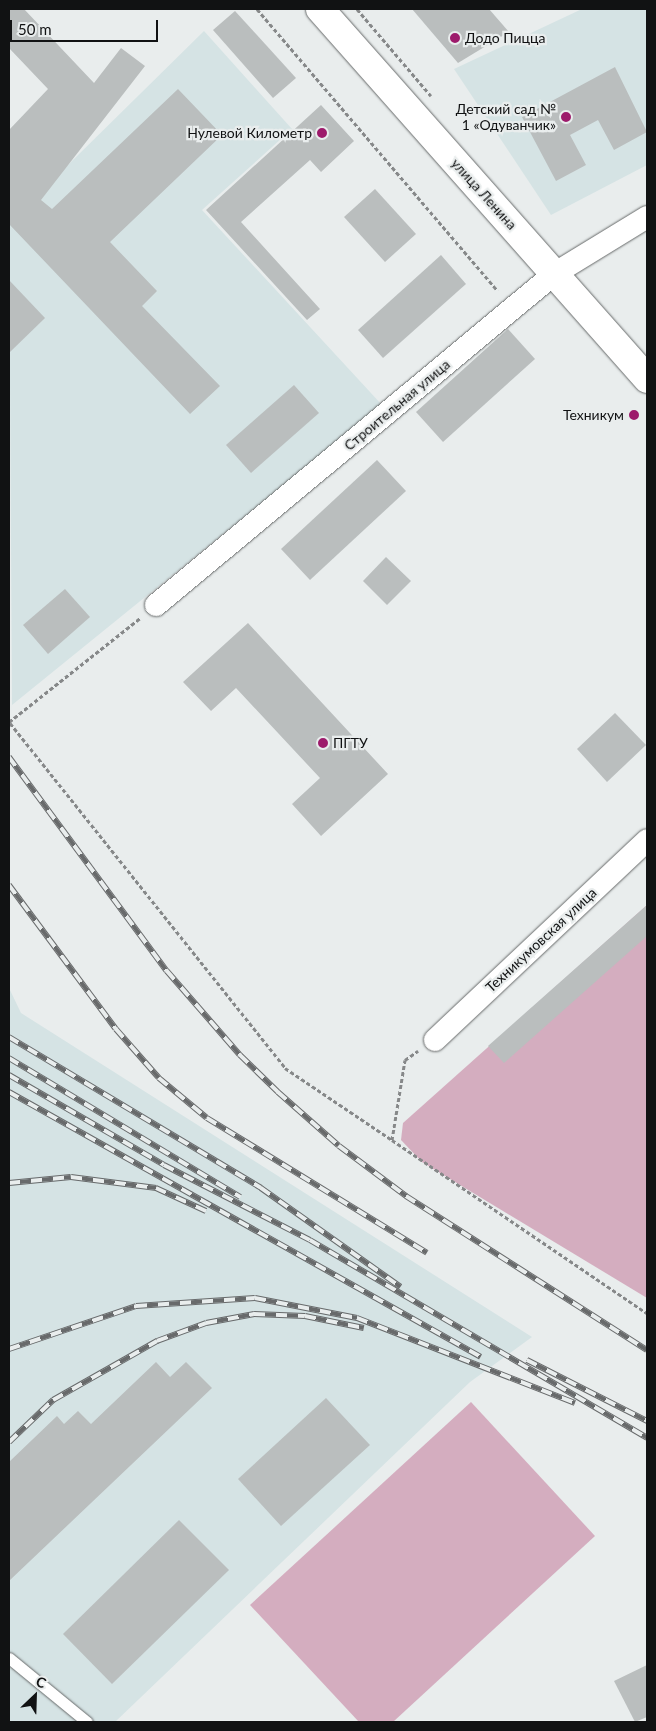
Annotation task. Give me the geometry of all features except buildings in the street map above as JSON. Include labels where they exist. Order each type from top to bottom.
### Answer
[{"type":"main road","name":"улица Ленина","points":[[320,9],[647,379]]},
{"type":"street","name":"Строительная улица","points":[[156,605],[554,274],[647,217]]},
{"type":"street","name":"Техникумовская улица","points":[[437,1038],[647,840]]},
{"type":"lane","points":[[9,1658],[87,1722]]},
{"type":"path","points":[[257,9],[497,290]]},
{"type":"path","points":[[156,605],[9,723],[285,1068],[647,1313]]},
{"type":"path","points":[[392,1140],[405,1060],[437,1038]]},
{"type":"shaded area","name":"Детский сад № 1 «Одуванчик»","points":[[582,9],[647,9],[647,165],[551,215],[454,69]]},
{"type":"shaded area","points":[[204,31],[292,129],[202,210],[382,405],[12,705],[9,223]]},
{"type":"shaded area","points":[[647,905],[647,1298],[422,1162],[401,1140],[403,1123]]},
{"type":"shaded area","points":[[9,988],[21,1013],[532,1337],[470,1382],[115,1722],[9,1722]]},
{"type":"shaded area","points":[[471,1402],[595,1536],[393,1722],[359,1722],[250,1605]]},
{"type":"railway","points":[[9,757],[167,971],[240,1055],[278,1092],[339,1146],[406,1196],[647,1350]]},
{"type":"railway","points":[[9,885],[116,1029],[159,1078],[207,1118],[427,1253]]},
{"type":"railway","points":[[9,1037],[261,1188],[401,1287]]},
{"type":"railway","points":[[9,1058],[240,1197]]},
{"type":"railway","points":[[9,1075],[164,1165],[310,1240],[647,1438]]},
{"type":"railway","points":[[9,1092],[481,1357]]},
{"type":"railway","points":[[9,1183],[71,1177],[156,1188],[206,1211]]},
{"type":"railway","points":[[9,1349],[136,1306],[255,1298],[357,1318],[575,1403]]},
{"type":"railway","points":[[9,1442],[53,1400],[157,1341],[206,1323],[254,1314],[305,1316],[364,1328]]},
{"type":"railway","points":[[527,1360],[647,1421]]},
{"type":"place","name":"Додо Пицца","points":[[455,38]]},
{"type":"place","name":"Детский сад № 1 «Одуванчик»","points":[[566,117]]},
{"type":"place","name":"Нулевой Километр","points":[[322,133]]},
{"type":"place","name":"Техникум","points":[[634,415]]},
{"type":"place","name":"ПГТУ","points":[[323,743]]}]
